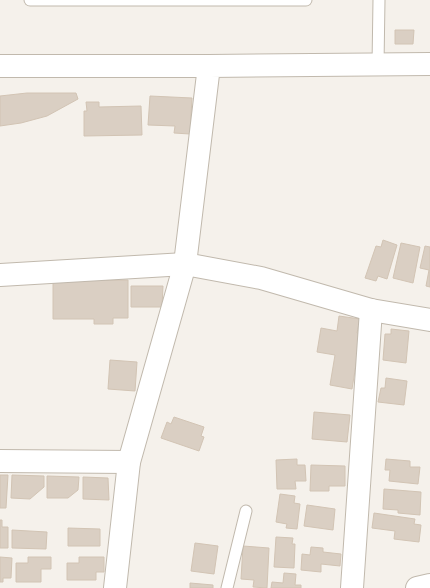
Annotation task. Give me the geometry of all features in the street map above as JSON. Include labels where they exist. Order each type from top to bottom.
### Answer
[{"type":"street","points":[[0,66],[430,64]]},
{"type":"street","points":[[115,588],[129,462],[185,264],[209,66]]},
{"type":"street","points":[[0,275],[185,264],[261,278],[371,310],[430,320]]},
{"type":"street","points":[[352,588],[371,310]]},
{"type":"street","points":[[0,460],[129,462]]},
{"type":"street","points":[[417,588],[430,585]]},
{"type":"lane","points":[[30,0],[306,0]]},
{"type":"lane","points":[[378,65],[379,0]]},
{"type":"lane","points":[[227,588],[246,511]]},
{"type":"building","points":[[395,30],[414,30],[413,44],[395,44]]},
{"type":"building","points":[[27,93],[76,93],[78,99],[47,116],[21,123],[0,126],[0,96]]},
{"type":"building","points":[[150,96],[192,98],[190,134],[174,133],[175,126],[148,125]]},
{"type":"building","points":[[86,102],[99,102],[99,107],[141,106],[142,135],[84,136],[84,111],[87,111]]},
{"type":"building","points":[[383,240],[397,245],[387,279],[378,276],[376,281],[365,278],[376,246],[381,247]]},
{"type":"building","points":[[401,243],[420,247],[413,283],[393,278]]},
{"type":"building","points":[[425,246],[430,247],[430,287],[426,286],[429,270],[420,268]]},
{"type":"building","points":[[53,280],[128,280],[128,318],[113,318],[113,324],[94,324],[94,319],[53,319]]},
{"type":"building","points":[[131,286],[163,286],[162,307],[131,307]]},
{"type":"building","points":[[339,316],[360,319],[357,333],[361,334],[352,389],[330,385],[335,355],[317,352],[321,328],[337,331]]},
{"type":"building","points":[[391,329],[409,331],[406,363],[383,360],[385,334],[391,334]]},
{"type":"building","points":[[110,360],[137,362],[135,391],[108,389]]},
{"type":"building","points":[[386,378],[407,381],[404,405],[378,402],[381,388],[385,388]]},
{"type":"building","points":[[314,412],[350,415],[347,442],[312,439]]},
{"type":"building","points":[[174,417],[204,427],[201,436],[204,437],[199,451],[161,438],[167,422],[171,424]]},
{"type":"building","points":[[297,459],[297,465],[305,465],[306,481],[295,481],[296,489],[277,489],[276,460]]},
{"type":"building","points":[[386,459],[410,461],[410,467],[420,467],[418,484],[389,481],[390,470],[385,470]]},
{"type":"building","points":[[311,465],[345,466],[345,486],[329,486],[329,491],[310,491]]},
{"type":"building","points":[[0,475],[8,475],[6,508],[0,508]]},
{"type":"building","points":[[12,475],[44,476],[44,487],[30,499],[11,498]]},
{"type":"building","points":[[47,476],[79,477],[78,490],[68,498],[47,498]]},
{"type":"building","points":[[83,477],[108,478],[109,500],[83,499]]},
{"type":"building","points":[[384,489],[421,492],[420,515],[398,513],[398,510],[383,509]]},
{"type":"building","points":[[280,494],[295,496],[294,503],[300,504],[297,529],[286,528],[287,524],[276,522]]},
{"type":"building","points":[[307,505],[335,509],[333,530],[304,526]]},
{"type":"building","points":[[374,513],[415,519],[414,524],[421,525],[419,542],[394,539],[395,531],[372,528]]},
{"type":"building","points":[[0,520],[2,520],[2,527],[8,527],[8,548],[0,548]]},
{"type":"building","points":[[68,528],[100,529],[100,546],[68,546]]},
{"type":"building","points":[[12,530],[47,532],[46,549],[12,548]]},
{"type":"building","points":[[276,537],[293,538],[292,544],[295,544],[294,568],[274,567]]},
{"type":"building","points":[[195,543],[218,546],[214,574],[191,571]]},
{"type":"building","points":[[243,546],[269,548],[267,588],[253,587],[254,580],[241,579]]},
{"type":"building","points":[[311,547],[323,548],[323,552],[341,554],[340,566],[321,564],[321,572],[301,570],[302,554],[310,555]]},
{"type":"building","points":[[0,557],[12,558],[11,578],[3,578],[3,582],[0,582]]},
{"type":"building","points":[[28,557],[51,557],[51,569],[41,569],[41,582],[16,582],[16,563],[28,563]]},
{"type":"building","points":[[79,557],[104,557],[104,572],[96,572],[96,580],[67,580],[67,563],[79,563]]},
{"type":"building","points":[[284,573],[296,574],[295,585],[301,585],[301,588],[271,588],[272,582],[283,583]]},
{"type":"building","points":[[190,583],[213,585],[213,588],[190,588]]}]
